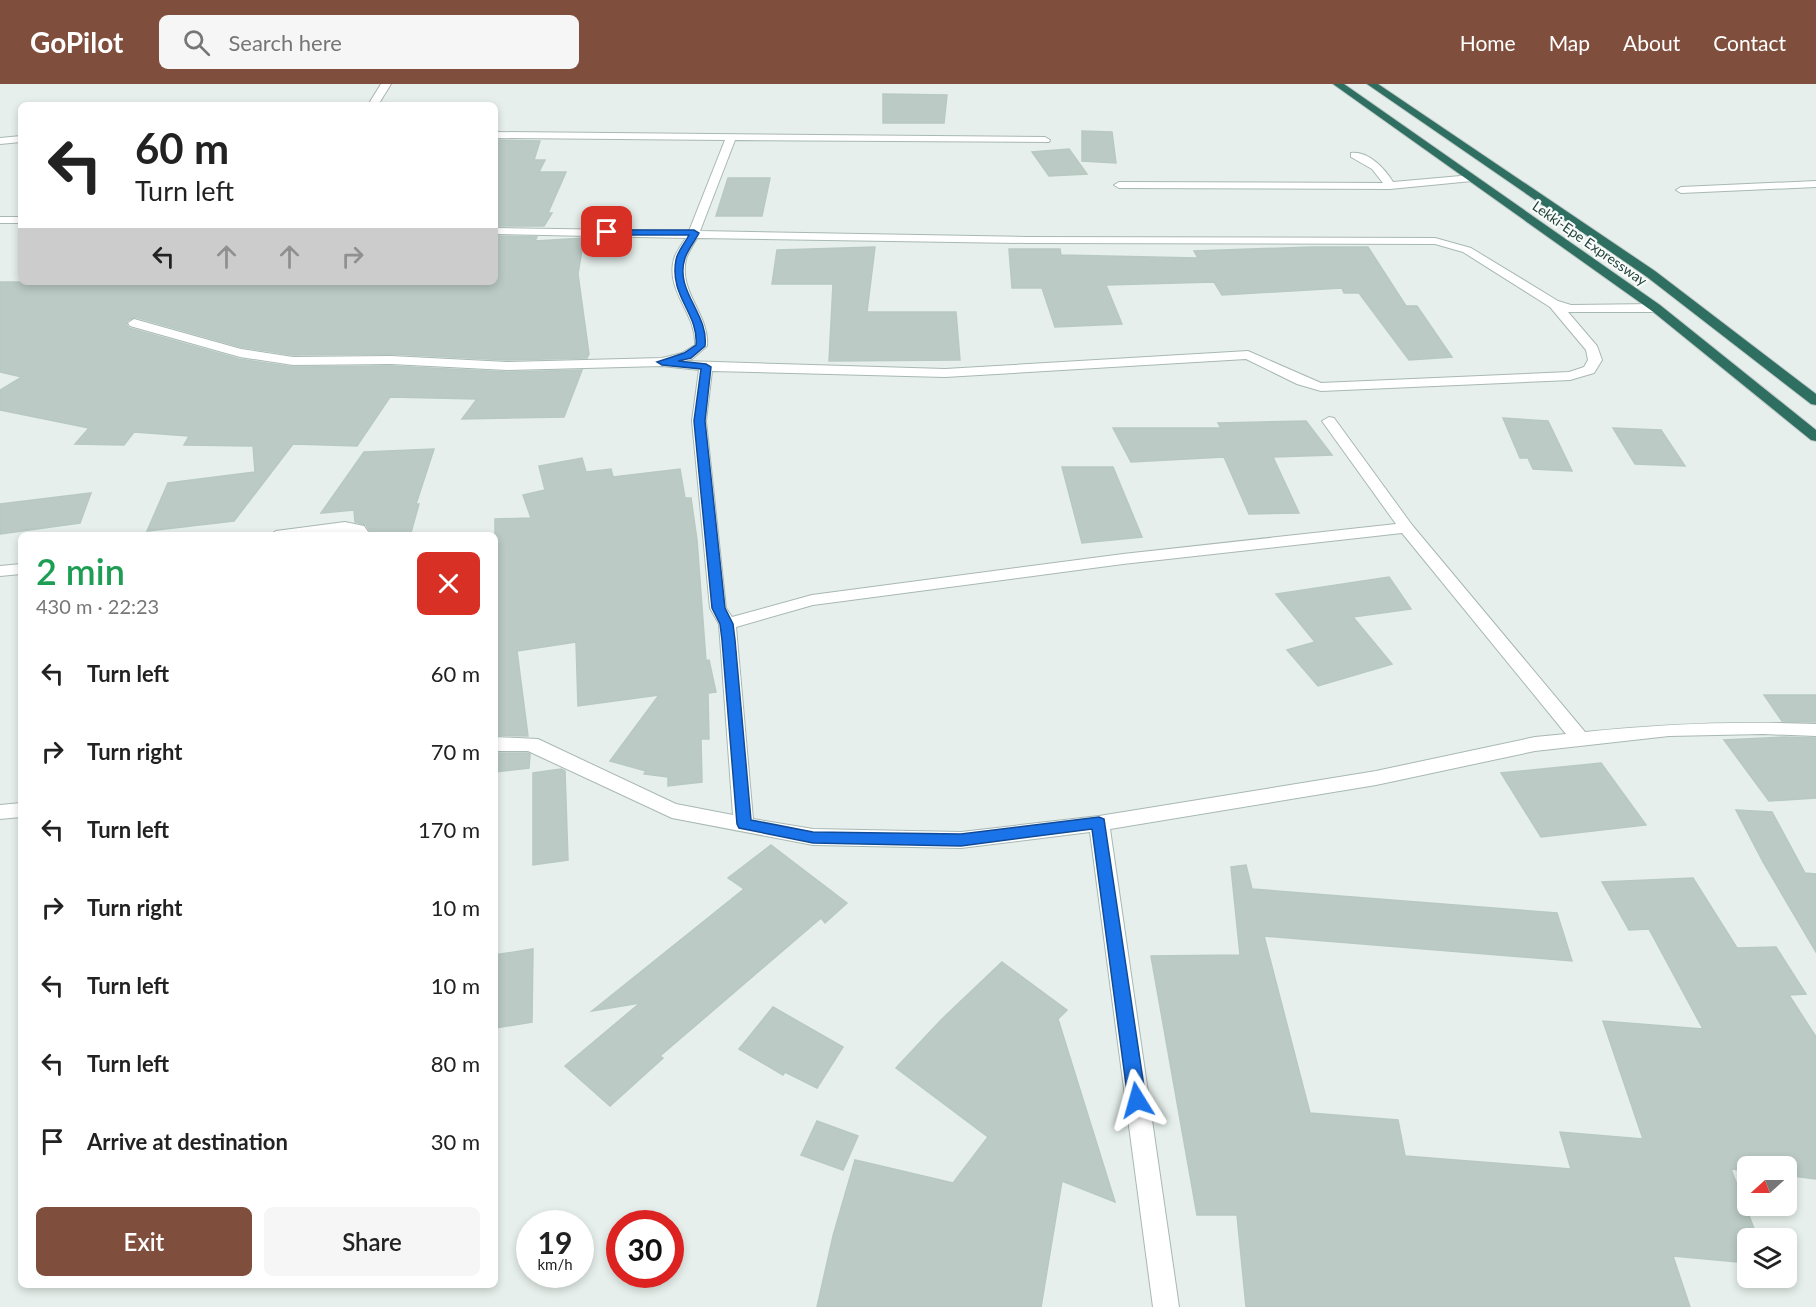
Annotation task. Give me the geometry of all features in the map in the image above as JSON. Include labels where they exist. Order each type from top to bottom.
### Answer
[{"type":"highway","name":"Lekki-Epe Expressway","points":[[1338,84],[1656,308],[1816,437]]},
{"type":"highway","name":"Lekki-Epe Expressway","points":[[1372,84],[1651,274],[1816,401]]},
{"type":"street","points":[[375,102],[386,84]]},
{"type":"street","points":[[498,135],[1045,140]]},
{"type":"street","points":[[662,362],[687,356],[700,346],[702,333],[679,285],[680,259],[694,233],[731,137]]},
{"type":"street","points":[[2,141],[18,139]]},
{"type":"street","points":[[1355,155],[1370,162],[1384,173],[1390,186]]},
{"type":"street","points":[[1119,185],[1390,186],[1472,177]]},
{"type":"street","points":[[1681,190],[1816,184]]},
{"type":"street","points":[[0,220],[18,220]]},
{"type":"street","points":[[498,231],[1026,240],[1435,241],[1467,250],[1554,304],[1570,309],[1656,308]]},
{"type":"street","points":[[134,323],[240,353],[293,361],[380,360],[507,366],[662,362],[706,367],[945,373],[1248,355],[1262,360],[1303,384],[1321,387],[1570,376],[1589,370],[1595,360],[1592,349],[1554,304]]},
{"type":"street","points":[[706,367],[699,421],[718,608],[726,624],[744,824]]},
{"type":"street","points":[[1329,421],[1406,528],[1580,739]]},
{"type":"street","points":[[307,532],[345,527],[358,529],[360,532]]},
{"type":"street","points":[[726,624],[813,600],[1123,559],[1406,528]]},
{"type":"street","points":[[0,571],[18,569]]},
{"type":"street","points":[[498,744],[531,744],[672,811],[813,837],[961,840],[1099,823],[1376,778],[1534,744],[1669,730],[1763,728],[1816,730]]},
{"type":"street","points":[[0,812],[18,810]]},
{"type":"street","points":[[1099,823],[1166,1307]]},
{"type":"building","points":[[883,94],[947,95],[944,123],[883,123]]},
{"type":"building","points":[[1082,131],[1112,132],[1116,163],[1082,161]]},
{"type":"building","points":[[498,140],[540,141],[534,160],[545,160],[539,172],[566,172],[548,213],[552,213],[544,226],[498,226]]},
{"type":"building","points":[[1069,149],[1087,174],[1049,176],[1032,152]]},
{"type":"building","points":[[728,178],[770,178],[762,216],[716,216]]},
{"type":"building","points":[[498,236],[537,237],[535,241],[584,238],[578,274],[589,354],[587,358],[507,360],[391,354],[293,355],[241,347],[135,317],[127,321],[129,328],[239,359],[293,367],[391,366],[507,372],[582,370],[564,417],[462,419],[477,399],[390,397],[357,446],[293,444],[234,521],[147,531],[168,483],[255,472],[253,446],[184,445],[189,436],[134,432],[124,445],[75,444],[89,428],[0,410],[0,390],[22,377],[0,372],[0,282],[18,282],[18,285],[498,285]]},
{"type":"building","points":[[875,247],[867,312],[956,312],[960,360],[829,361],[833,284],[772,284],[777,250]]},
{"type":"building","points":[[1368,247],[1406,306],[1417,306],[1452,357],[1409,360],[1359,293],[1344,293],[1342,288],[1222,295],[1214,282],[1106,285],[1122,324],[1055,327],[1042,288],[1012,288],[1009,249],[1060,249],[1061,255],[1198,258],[1194,251]]},
{"type":"building","points":[[1503,418],[1548,421],[1572,471],[1533,469],[1528,458],[1520,458]]},
{"type":"building","points":[[1306,421],[1332,455],[1273,457],[1299,513],[1249,514],[1224,457],[1131,462],[1113,428],[1221,428],[1218,423]]},
{"type":"building","points":[[1613,428],[1661,430],[1685,466],[1635,464]]},
{"type":"building","points":[[434,449],[416,504],[419,504],[411,532],[370,532],[366,525],[355,522],[354,510],[321,513],[364,452]]},
{"type":"building","points":[[582,458],[586,472],[611,469],[613,477],[680,469],[685,498],[691,498],[697,540],[706,661],[709,660],[716,692],[708,693],[709,739],[701,739],[702,782],[668,786],[668,777],[644,774],[646,771],[610,761],[659,695],[578,706],[576,642],[517,651],[528,736],[498,735],[498,532],[495,532],[495,519],[531,518],[523,495],[545,490],[539,466]]},
{"type":"building","points":[[1062,467],[1113,467],[1142,537],[1082,543]]},
{"type":"building","points":[[91,493],[80,523],[0,534],[0,504]]},
{"type":"building","points":[[1389,577],[1411,609],[1353,617],[1392,664],[1318,686],[1287,650],[1315,642],[1276,594]]},
{"type":"building","points":[[1764,695],[1816,695],[1816,722],[1782,721]]},
{"type":"building","points":[[1816,738],[1816,798],[1769,801],[1724,740]]},
{"type":"building","points":[[498,753],[528,753],[530,754],[529,768],[498,772]]},
{"type":"building","points":[[1601,763],[1646,825],[1541,837],[1501,773]]},
{"type":"building","points":[[561,769],[565,771],[568,860],[533,865],[533,773]]},
{"type":"building","points":[[1736,810],[1772,812],[1805,873],[1816,874],[1816,952],[1763,862]]},
{"type":"building","points":[[771,845],[847,903],[825,923],[821,918],[660,1056],[663,1058],[610,1106],[565,1066],[640,1003],[592,1011],[744,889],[728,878]]},
{"type":"building","points":[[1246,865],[1252,889],[1557,913],[1572,961],[1264,936],[1310,1113],[1398,1120],[1405,1156],[1571,1169],[1560,1132],[1643,1139],[1603,1021],[1703,1029],[1649,929],[1629,930],[1602,882],[1693,878],[1737,948],[1776,947],[1806,994],[1789,995],[1816,1037],[1816,1179],[1797,1176],[1797,1156],[1737,1156],[1737,1170],[1731,1169],[1737,1185],[1737,1216],[1749,1216],[1754,1228],[1737,1228],[1737,1262],[1673,1256],[1690,1307],[1246,1307],[1237,1215],[1197,1215],[1151,956],[1240,955],[1231,867]]},
{"type":"building","points":[[533,949],[532,1022],[498,1028],[498,955]]},
{"type":"building","points":[[1002,962],[1067,1010],[1058,1019],[1115,1202],[1062,1181],[1041,1307],[817,1307],[833,1236],[855,1160],[953,1183],[988,1137],[896,1068],[942,1019]]},
{"type":"building","points":[[773,1007],[843,1047],[817,1088],[785,1072],[783,1075],[739,1049]]},
{"type":"building","points":[[817,1121],[858,1136],[843,1170],[801,1155]]},
{"type":"route","points":[[607,232],[694,233],[680,259],[679,285],[702,333],[700,346],[687,356],[662,362],[706,367],[699,421],[718,608],[726,624],[729,640],[744,824],[813,837],[961,840],[1099,823],[1137,1100]]}]
